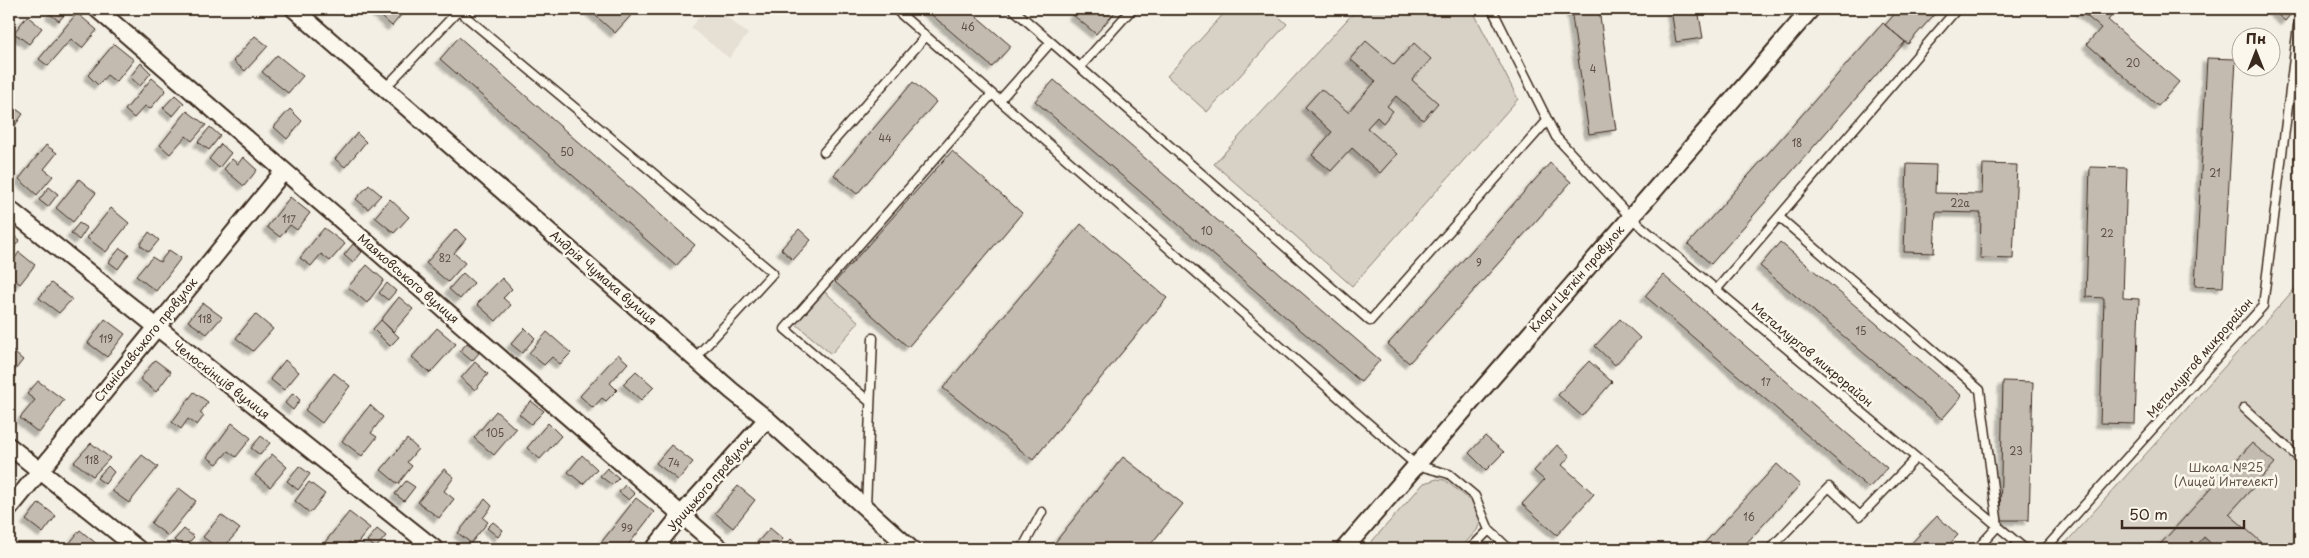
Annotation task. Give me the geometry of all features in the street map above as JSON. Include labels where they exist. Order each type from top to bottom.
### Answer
[{"type":"street","name":"Маяковського вулиця","points":[[96,9],[721,549]]},
{"type":"street","name":"Андрія Чумака вулиця","points":[[294,9],[694,358],[767,419],[911,549]]},
{"type":"street","name":"Клари Цеткін провулок","points":[[1344,549],[1811,9]]},
{"type":"street","name":"Станіславського провулок","points":[[9,509],[283,172]]},
{"type":"street","name":"Челюскінців вулиця","points":[[9,209],[156,329],[435,549]]},
{"type":"street","name":"Урицького провулок","points":[[654,549],[681,515],[767,419]]},
{"type":"street","points":[[9,446],[138,549]]},
{"type":"lane","points":[[895,9],[1416,465],[1449,474],[1474,496],[1489,530],[1509,549]]},
{"type":"lane","points":[[1013,9],[1370,321],[1547,121]]},
{"type":"lane","points":[[1080,67],[1132,9]]},
{"type":"lane","name":"Металлургов микрорайон","points":[[1492,9],[1556,137],[1630,217],[2025,549]]},
{"type":"lane","points":[[1716,290],[1957,9]]},
{"type":"lane","points":[[385,88],[459,10],[773,273],[694,358]]},
{"type":"lane","name":"Металлургов микрорайон","points":[[2045,549],[2262,306],[2300,26]]},
{"type":"lane","points":[[824,152],[926,36]]},
{"type":"lane","points":[[1000,100],[1051,42]]},
{"type":"lane","points":[[870,402],[785,329],[992,94]]},
{"type":"lane","points":[[1779,217],[1980,390],[1998,526],[1978,549]]},
{"type":"lane","points":[[866,509],[873,338]]},
{"type":"lane","points":[[2244,408],[2300,459]]},
{"type":"lane","points":[[1770,549],[1829,487],[1860,516],[1916,458]]},
{"type":"lane","points":[[1022,549],[1042,512]]},
{"type":"lane","points":[[1470,549],[1489,530]]},
{"type":"shaded area","points":[[706,9],[717,9],[748,34],[729,58],[691,28]]},
{"type":"green space","points":[[1228,9],[1270,9],[1287,24],[1207,112],[1167,76]]},
{"type":"green space","points":[[1357,9],[1472,9],[1518,99],[1352,286],[1214,164]]},
{"type":"green space","name":"Школа №25 (Лицей Интелект)","points":[[2300,283],[2300,549],[2061,548]]},
{"type":"green space","points":[[825,292],[859,322],[831,354],[796,324]]},
{"type":"green space","points":[[1437,479],[1445,480],[1476,505],[1481,520],[1477,530],[1460,549],[1365,549],[1424,483]]},
{"type":"building","points":[[54,9],[69,9],[59,21],[50,14]]},
{"type":"building","points":[[373,9],[406,9],[392,26]]},
{"type":"building","points":[[588,9],[633,9],[635,11],[615,33]]},
{"type":"building","points":[[925,9],[968,9],[1011,46],[992,67]]},
{"type":"building","points":[[1078,9],[1118,9],[1096,34],[1073,15]]},
{"type":"building","points":[[1571,9],[1599,9],[1616,130],[1589,134]]},
{"type":"building","points":[[1671,9],[1698,9],[1703,38],[1676,42]]},
{"type":"building","points":[[1899,9],[1939,9],[1908,44],[1885,25]]},
{"type":"building","points":[[2078,9],[2118,9],[2108,20],[2179,82],[2158,106],[2087,44],[2101,28]]},
{"type":"building","points":[[2271,9],[2295,9],[2285,21]]},
{"type":"building","points":[[77,13],[97,30],[82,48],[71,39],[48,66],[39,59]]},
{"type":"building","points":[[27,16],[42,28],[29,44],[14,33]]},
{"type":"building","points":[[1883,23],[1905,42],[1711,264],[1688,244]]},
{"type":"building","points":[[255,36],[268,46],[245,71],[233,61]]},
{"type":"building","points":[[459,37],[695,245],[676,266],[440,59]]},
{"type":"building","points":[[1366,41],[1394,65],[1414,43],[1431,59],[1412,80],[1438,103],[1423,120],[1396,96],[1387,106],[1393,111],[1383,123],[1377,117],[1367,128],[1397,154],[1380,173],[1352,148],[1331,171],[1312,155],[1332,132],[1305,107],[1321,89],[1348,112],[1376,81],[1350,59]]},
{"type":"building","points":[[114,44],[134,60],[116,82],[107,75],[98,85],[88,75]]},
{"type":"building","points":[[277,55],[303,76],[288,93],[262,72]]},
{"type":"building","points":[[2207,58],[2232,59],[2232,78],[2235,78],[2223,287],[2195,286]]},
{"type":"building","points":[[141,63],[151,73],[140,86],[130,77]]},
{"type":"building","points":[[152,78],[166,90],[150,109],[145,106],[134,118],[125,110]]},
{"type":"building","points":[[1054,80],[1380,360],[1361,382],[1035,101]]},
{"type":"building","points":[[913,82],[936,102],[857,194],[834,175]]},
{"type":"building","points":[[175,95],[184,103],[173,116],[163,108]]},
{"type":"building","points":[[12,106],[23,114],[9,134],[9,111]]},
{"type":"building","points":[[290,109],[302,121],[287,139],[274,127]]},
{"type":"building","points":[[187,111],[206,125],[192,141],[186,136],[170,154],[160,145]]},
{"type":"building","points":[[210,127],[220,136],[209,150],[198,142]]},
{"type":"building","points":[[357,133],[366,142],[345,167],[335,159]]},
{"type":"building","points":[[221,144],[231,153],[219,168],[209,159]]},
{"type":"building","points":[[46,145],[57,153],[44,169],[53,176],[37,195],[19,179]]},
{"type":"building","points":[[952,151],[1022,213],[908,347],[835,282]]},
{"type":"building","points":[[243,157],[257,170],[244,186],[224,169],[232,159],[238,164]]},
{"type":"building","points":[[1550,163],[1571,182],[1409,363],[1388,344]]},
{"type":"building","points":[[1907,164],[1936,165],[1935,193],[1982,194],[1983,164],[2017,165],[2013,259],[1980,258],[1981,213],[1936,212],[1934,253],[1904,252]]},
{"type":"building","points":[[2090,167],[2127,168],[2123,298],[2139,299],[2135,424],[2100,423],[2104,298],[2086,297]]},
{"type":"building","points":[[79,179],[96,193],[73,222],[56,208]]},
{"type":"building","points":[[369,185],[381,195],[368,209],[356,199]]},
{"type":"building","points":[[49,187],[58,194],[48,207],[39,200]]},
{"type":"building","points":[[290,197],[310,213],[297,230],[290,225],[280,237],[267,227]]},
{"type":"building","points":[[390,199],[409,217],[394,233],[375,217]]},
{"type":"building","points":[[111,208],[129,223],[106,252],[87,238]]},
{"type":"building","points":[[79,223],[87,228],[79,240],[71,233]]},
{"type":"building","points":[[1081,224],[1167,298],[1033,460],[943,388]]},
{"type":"building","points":[[324,228],[345,244],[330,261],[321,254],[311,266],[300,258]]},
{"type":"building","points":[[456,229],[466,239],[454,253],[465,263],[448,282],[426,263]]},
{"type":"building","points":[[799,229],[811,240],[793,260],[781,249]]},
{"type":"building","points":[[149,232],[159,240],[149,252],[140,245]]},
{"type":"building","points":[[11,233],[20,240],[10,252],[9,236]]},
{"type":"building","points":[[1780,242],[1962,396],[1942,419],[1760,266]]},
{"type":"building","points":[[353,244],[362,252],[353,263],[344,255]]},
{"type":"building","points":[[120,248],[129,254],[118,269],[109,262]]},
{"type":"building","points":[[169,250],[181,258],[156,291],[136,276],[152,257],[160,262]]},
{"type":"building","points":[[19,252],[35,265],[20,284],[9,275],[9,267]]},
{"type":"building","points":[[367,265],[384,280],[367,303],[348,287]]},
{"type":"building","points":[[463,273],[474,283],[460,299],[449,289]]},
{"type":"building","points":[[1663,275],[1887,468],[1869,488],[1645,296]]},
{"type":"building","points":[[502,278],[512,289],[503,298],[511,305],[496,321],[477,304]]},
{"type":"building","points":[[51,283],[72,299],[59,313],[39,298]]},
{"type":"building","points":[[387,283],[396,291],[388,300],[379,293]]},
{"type":"building","points":[[399,297],[413,309],[393,332],[381,320]]},
{"type":"building","points":[[203,303],[222,317],[207,334],[188,321]]},
{"type":"building","points":[[255,314],[273,329],[253,351],[236,338]]},
{"type":"building","points":[[105,319],[125,334],[107,357],[88,343]]},
{"type":"building","points":[[1620,319],[1640,338],[1615,365],[1595,346]]},
{"type":"building","points":[[381,320],[399,337],[390,346],[373,329]]},
{"type":"building","points":[[437,328],[456,344],[430,373],[412,357]]},
{"type":"building","points":[[525,328],[535,338],[522,353],[511,344]]},
{"type":"building","points":[[547,332],[571,353],[560,364],[552,357],[544,365],[529,353]]},
{"type":"building","points":[[467,343],[479,353],[472,361],[460,351]]},
{"type":"building","points":[[9,348],[23,360],[10,376],[9,375]]},
{"type":"building","points":[[618,354],[628,363],[610,383],[617,390],[606,401],[602,398],[593,408],[580,396]]},
{"type":"building","points":[[155,360],[171,372],[156,392],[140,379]]},
{"type":"building","points":[[285,360],[299,372],[284,390],[270,379]]},
{"type":"building","points":[[1589,361],[1612,382],[1582,416],[1558,395]]},
{"type":"building","points":[[475,362],[488,374],[475,390],[461,378]]},
{"type":"building","points":[[636,371],[654,387],[641,400],[623,384]]},
{"type":"building","points":[[334,373],[350,386],[322,423],[305,410]]},
{"type":"building","points":[[38,381],[64,400],[39,433],[20,418],[35,400],[27,394]]},
{"type":"building","points":[[2003,381],[2033,382],[2029,520],[2000,520]]},
{"type":"building","points":[[194,392],[208,402],[200,413],[204,416],[197,425],[188,419],[181,429],[172,422]]},
{"type":"building","points":[[293,393],[300,400],[293,410],[285,403]]},
{"type":"building","points":[[531,401],[544,411],[531,424],[519,414]]},
{"type":"building","points":[[370,405],[383,417],[371,433],[377,437],[362,456],[342,441]]},
{"type":"building","points":[[496,411],[516,429],[494,455],[474,438]]},
{"type":"building","points":[[232,423],[251,438],[236,457],[228,451],[217,464],[207,457]]},
{"type":"building","points":[[548,423],[561,436],[540,459],[527,448]]},
{"type":"building","points":[[261,436],[270,443],[260,455],[251,448]]},
{"type":"building","points":[[1485,436],[1504,452],[1486,470],[1469,453]]},
{"type":"building","points":[[407,439],[418,449],[407,462],[412,466],[398,484],[381,470]]},
{"type":"building","points":[[91,443],[110,458],[93,476],[74,462]]},
{"type":"building","points":[[2252,443],[2275,463],[2229,514],[2269,549],[2217,549],[2204,537],[2193,549],[2156,549]]},
{"type":"building","points":[[671,445],[693,462],[678,480],[656,463]]},
{"type":"building","points":[[1557,445],[1570,456],[1562,465],[1594,494],[1557,535],[1522,504],[1544,480],[1534,471]]},
{"type":"building","points":[[272,454],[287,467],[270,487],[255,475]]},
{"type":"building","points":[[142,455],[158,467],[129,503],[112,491]]},
{"type":"building","points":[[582,455],[597,469],[583,484],[568,472]]},
{"type":"building","points":[[1123,457],[1183,504],[1147,549],[1059,549],[1053,545]]},
{"type":"building","points":[[1777,464],[1800,485],[1741,549],[1699,549]]},
{"type":"building","points":[[108,466],[114,472],[105,484],[97,478]]},
{"type":"building","points":[[299,466],[310,474],[298,490],[287,481]]},
{"type":"building","points":[[607,468],[619,478],[612,485],[600,476]]},
{"type":"building","points":[[444,469],[454,477],[444,491],[454,499],[439,518],[418,502]]},
{"type":"building","points":[[406,481],[415,487],[404,501],[395,494]]},
{"type":"building","points":[[309,482],[325,494],[310,513],[295,501]]},
{"type":"building","points":[[625,485],[635,494],[629,500],[619,492]]},
{"type":"building","points":[[738,486],[755,500],[733,528],[715,513]]},
{"type":"building","points":[[179,488],[196,501],[168,536],[151,523]]},
{"type":"building","points":[[636,498],[654,512],[625,549],[607,549],[600,544]]},
{"type":"building","points":[[485,499],[492,506],[483,518],[488,522],[471,543],[458,533]]},
{"type":"building","points":[[39,503],[56,516],[43,533],[26,520]]},
{"type":"building","points":[[349,512],[370,528],[355,546],[349,542],[345,547],[341,545],[337,549],[326,549],[322,546]]},
{"type":"building","points":[[221,515],[240,529],[222,549],[219,549],[203,537]]},
{"type":"building","points":[[1937,516],[1958,535],[1945,549],[1906,549]]},
{"type":"building","points":[[493,522],[503,530],[498,537],[487,528]]},
{"type":"building","points":[[770,528],[783,539],[774,549],[759,549],[754,546]]},
{"type":"building","points":[[184,529],[194,537],[184,548],[174,540]]},
{"type":"building","points":[[377,529],[386,536],[376,548],[367,541]]},
{"type":"building","points":[[80,530],[98,545],[95,549],[65,549]]},
{"type":"building","points":[[791,539],[802,549],[782,549]]}]
